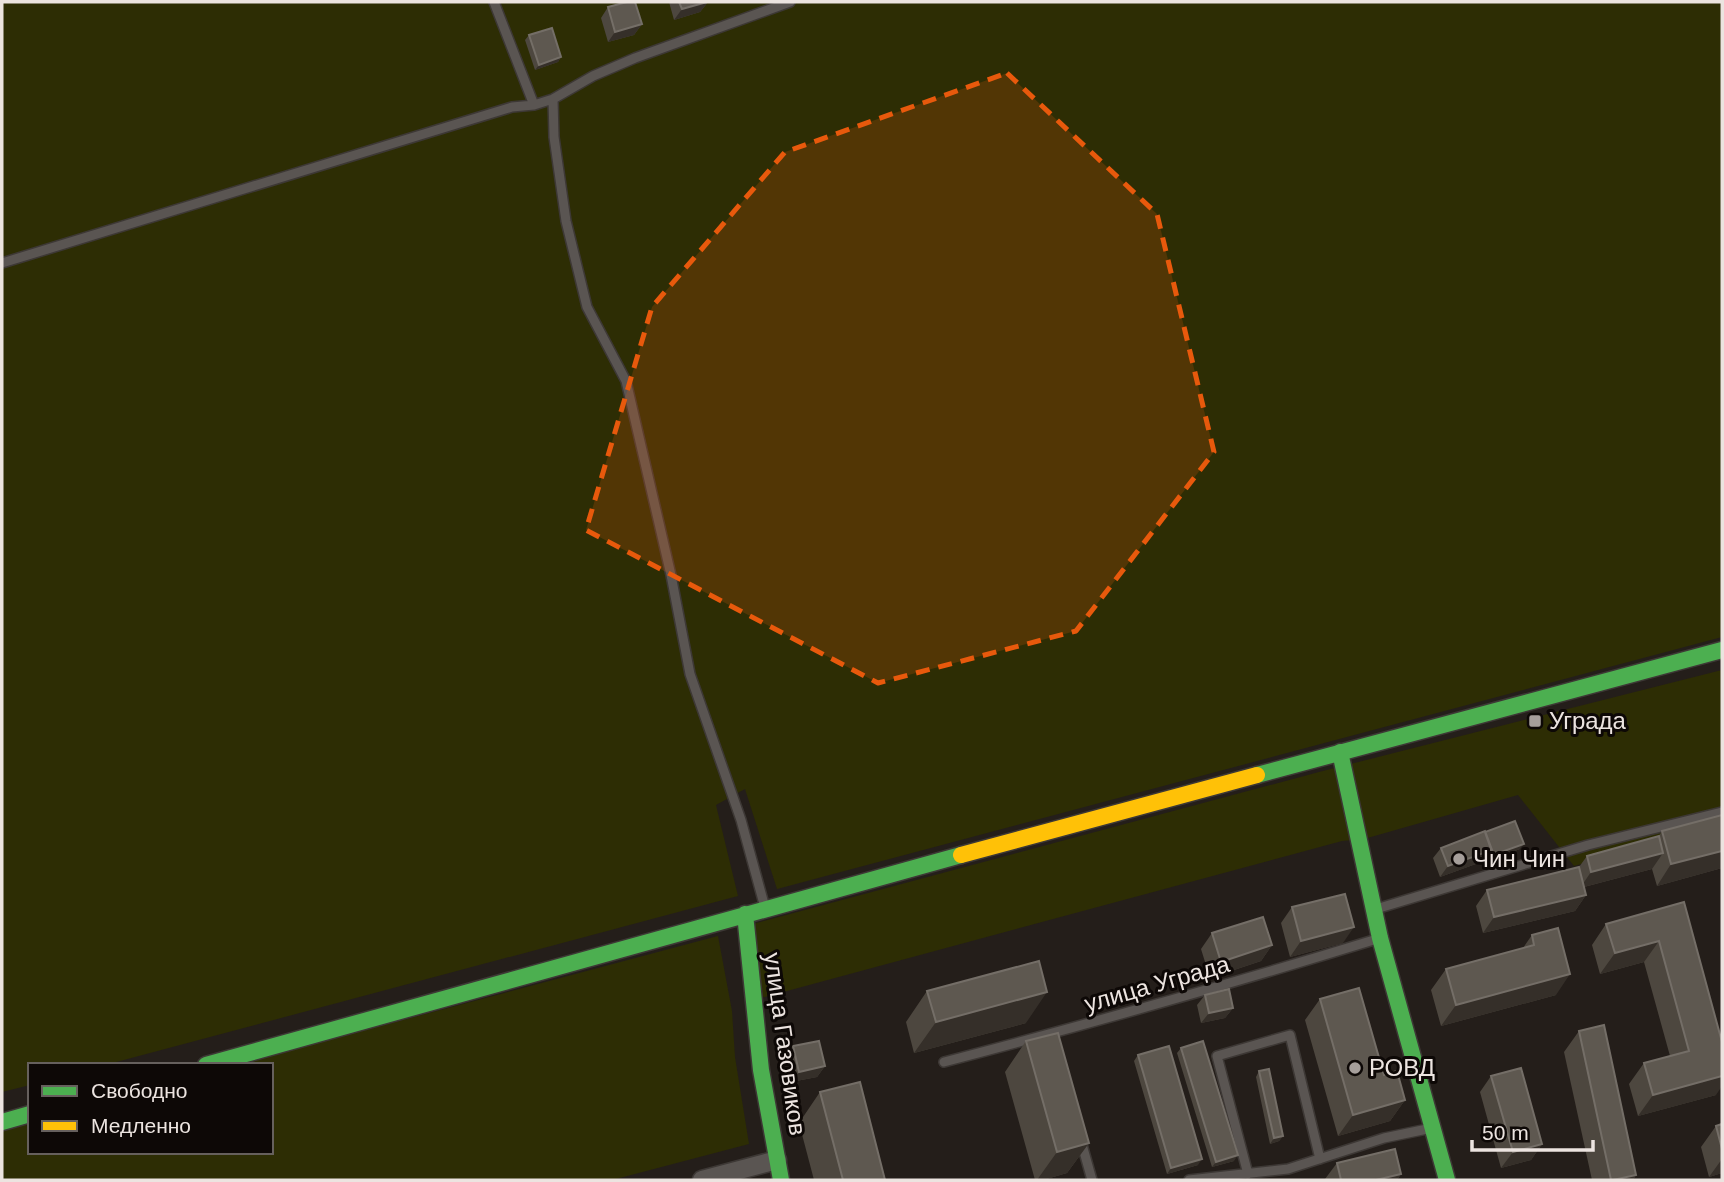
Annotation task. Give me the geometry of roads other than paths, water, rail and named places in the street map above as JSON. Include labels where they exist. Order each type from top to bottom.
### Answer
[{"type":"main road","points":[[213,1063],[745,914],[1722,650]]},
{"type":"main road","points":[[1340,752],[1380,938],[1447,1180]]},
{"type":"main road","name":"улица Газовиков","points":[[745,914],[761,1070],[781,1180]]},
{"type":"main road","points":[[2,1122],[28,1115]]},
{"type":"street","points":[[702,1180],[777,1160]]},
{"type":"lane","points":[[494,2],[534,105]]},
{"type":"lane","points":[[2,263],[512,107],[534,105],[553,99],[593,76],[635,58],[790,2]]},
{"type":"lane","points":[[553,99],[554,137],[566,221],[587,307],[626,381],[671,575],[690,674],[741,820],[766,909]]},
{"type":"lane","points":[[1374,909],[1588,845],[1722,812]]},
{"type":"lane","name":"улица Уграда","points":[[944,1062],[1052,1034],[1380,938]]},
{"type":"lane","points":[[1052,1034],[1056,1047]]},
{"type":"lane","points":[[1248,1174],[1217,1056],[1290,1035],[1320,1159]]},
{"type":"lane","points":[[1077,1127],[1092,1180]]},
{"type":"lane","points":[[1189,1180],[1288,1169],[1384,1138],[1433,1128]]},
{"type":"place","name":"Уграда","points":[[1535,721]]},
{"type":"place","name":"Чин Чин","points":[[1459,859]]},
{"type":"place","name":"РОВД","points":[[1355,1068]]}]
